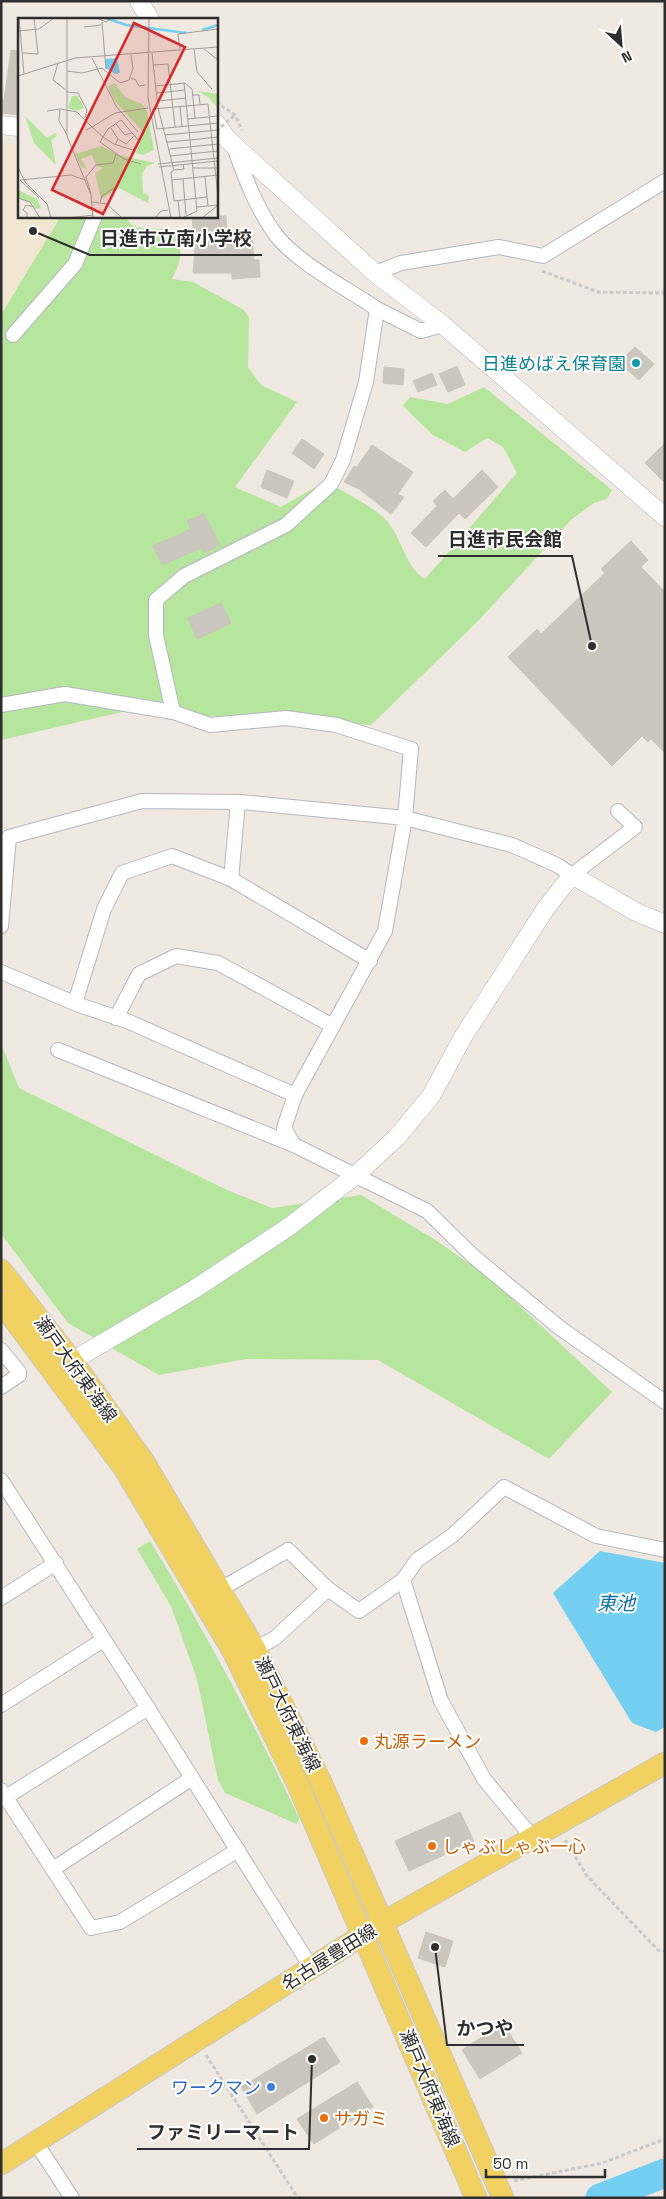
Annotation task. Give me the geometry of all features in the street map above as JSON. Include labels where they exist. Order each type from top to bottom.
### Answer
[{"type":"main road","name":"瀬戸大府東海線","points":[[1,1270],[72,1361],[144,1462],[255,1648],[321,1782],[373,1929],[476,2198]]},
{"type":"main road","name":"瀬戸大府東海線","points":[[1,1302],[124,1468],[202,1596],[233,1651],[294,1776],[373,1929],[435,2038],[500,2192]]},
{"type":"main road","name":"名古屋豊田線","points":[[1,2164],[373,1929],[665,1763]]},
{"type":"street","points":[[139,1],[149,18]]},
{"type":"street","points":[[1,125],[18,127]]},
{"type":"street","points":[[218,125],[232,143],[374,273],[443,325],[665,517]]},
{"type":"street","points":[[232,143],[251,193],[274,233],[301,258],[377,309],[421,331],[443,325]]},
{"type":"street","points":[[374,273],[400,263],[499,247],[543,256],[665,181]]},
{"type":"street","points":[[13,335],[75,264],[94,218]]},
{"type":"street","points":[[172,712],[156,635],[156,600],[184,576],[286,525],[330,484],[343,460],[366,382],[377,309]]},
{"type":"street","points":[[1,705],[65,694],[172,712],[210,725],[286,718],[336,725],[411,749],[405,818],[385,931],[295,1095],[284,1128],[294,1145]]},
{"type":"street","points":[[1,926],[9,837],[142,801],[238,802],[405,818],[512,845],[557,865],[636,912],[665,924]]},
{"type":"street","points":[[230,879],[238,802]]},
{"type":"street","points":[[72,1361],[193,1290],[274,1237],[356,1175],[398,1137],[431,1096],[463,1037],[546,908],[572,875],[635,827],[618,811]]},
{"type":"street","points":[[74,1003],[104,909],[122,873],[172,856],[230,879],[370,961]]},
{"type":"street","points":[[116,1018],[139,974],[176,956],[218,964],[333,1026]]},
{"type":"street","points":[[1,972],[74,1003],[116,1018],[295,1095]]},
{"type":"street","points":[[58,1050],[294,1145],[427,1212],[473,1256],[560,1328],[665,1402]]},
{"type":"street","points":[[1,1350],[19,1372],[19,1375],[1,1388]]},
{"type":"street","points":[[3,1487],[56,1563],[311,1968]]},
{"type":"street","points":[[221,1590],[288,1550],[328,1589],[359,1612],[403,1580],[417,1560],[453,1535],[504,1487],[596,1536],[665,1550]]},
{"type":"street","points":[[1,1598],[56,1563]]},
{"type":"street","points":[[403,1580],[441,1701],[484,1779],[532,1837]]},
{"type":"street","points":[[255,1648],[275,1638],[328,1589]]},
{"type":"street","points":[[1,1705],[103,1640]]},
{"type":"street","points":[[148,1708],[4,1794],[91,1928],[120,1922],[238,1850]]},
{"type":"street","points":[[53,1869],[192,1778]]},
{"type":"street","points":[[36,2143],[72,2198]]},
{"type":"path","points":[[218,129],[235,115]]},
{"type":"path","points":[[538,270],[598,292],[665,293]]},
{"type":"path","points":[[555,1824],[587,1876],[658,1950],[665,1951]]},
{"type":"path","points":[[196,2040],[298,2198]]},
{"type":"path","points":[[500,2192],[525,2178],[602,2163],[665,2139]]},
{"type":"shaded area","points":[[1,143],[18,144],[18,218],[71,218],[1,320]]},
{"type":"green space","points":[[60,218],[126,218],[134,227],[171,230],[180,249],[180,260],[172,279],[193,282],[244,310],[249,318],[248,367],[261,385],[297,402],[235,487],[281,507],[326,481],[380,514],[396,534],[408,560],[418,574],[425,579],[517,473],[503,447],[487,438],[465,452],[433,435],[403,406],[410,397],[448,404],[484,387],[612,490],[607,499],[594,503],[572,519],[478,621],[371,725],[214,716],[168,720],[152,705],[1,740],[1,315]]},
{"type":"green space","points":[[1,1044],[19,1088],[227,1190],[272,1208],[361,1195],[437,1241],[491,1279],[612,1392],[549,1459],[378,1360],[246,1359],[159,1375],[68,1323],[1,1234]]},
{"type":"green space","points":[[150,1541],[247,1712],[299,1818],[297,1824],[225,1793],[218,1780],[197,1679],[171,1606],[137,1549]]},
{"type":"water","name":"東池","points":[[600,1551],[665,1563],[665,1727],[656,1732],[632,1723],[553,1593]]},
{"type":"building","points":[[11,50],[18,51],[18,115],[1,113],[1,100],[4,100]]},
{"type":"building","points":[[218,216],[226,216],[227,235],[252,233],[254,260],[259,260],[260,277],[232,279],[232,273],[193,273],[195,249],[192,218],[218,218]]},
{"type":"building","name":"日進めばえ保育園","points":[[635,347],[654,364],[639,380],[618,362]]},
{"type":"building","points":[[457,366],[465,385],[448,392],[439,374]]},
{"type":"building","points":[[384,367],[404,369],[403,385],[383,383]]},
{"type":"building","points":[[432,373],[437,385],[418,392],[413,381]]},
{"type":"building","points":[[302,439],[324,454],[314,469],[292,453]]},
{"type":"building","points":[[665,443],[665,483],[645,463]]},
{"type":"building","points":[[372,445],[413,472],[398,494],[404,497],[391,514],[359,489],[344,482],[354,466],[357,467]]},
{"type":"building","points":[[267,470],[294,481],[287,498],[261,487]]},
{"type":"building","points":[[482,470],[498,487],[465,519],[459,513],[426,547],[411,533],[437,506],[433,501],[445,490],[453,499]]},
{"type":"building","points":[[204,514],[220,545],[203,553],[201,548],[162,565],[153,546],[191,529],[187,521]]},
{"type":"building","points":[[631,541],[648,560],[641,567],[665,592],[665,753],[651,739],[648,742],[642,736],[612,766],[508,657],[537,629],[541,634],[605,573],[601,569]]},
{"type":"building","points":[[221,603],[231,623],[197,639],[188,618]]},
{"type":"building","points":[[460,1812],[474,1841],[409,1871],[395,1841]]},
{"type":"building","points":[[426,1932],[453,1941],[445,1967],[418,1958]]},
{"type":"building","points":[[503,2023],[522,2053],[480,2079],[462,2050]]},
{"type":"building","points":[[324,2037],[340,2062],[257,2114],[241,2087]]},
{"type":"building","points":[[357,2082],[373,2107],[314,2144],[297,2119]]},
{"type":"waterway","points":[[600,2198],[665,2173]]},
{"type":"place","name":"日進市立南小学校","points":[[33,231]]},
{"type":"place","name":"日進めばえ保育園","points":[[636,363]]},
{"type":"place","name":"日進市民会館","points":[[592,646]]},
{"type":"place","name":"丸源ラーメン","points":[[364,1741]]},
{"type":"place","name":"しゃぶしゃぶ一心","points":[[432,1846]]},
{"type":"place","name":"かつや","points":[[435,1947]]},
{"type":"place","name":"ファミリーマート","points":[[312,2059]]},
{"type":"place","name":"ワークマン","points":[[271,2087]]},
{"type":"place","name":"サガミ","points":[[324,2118]]}]
